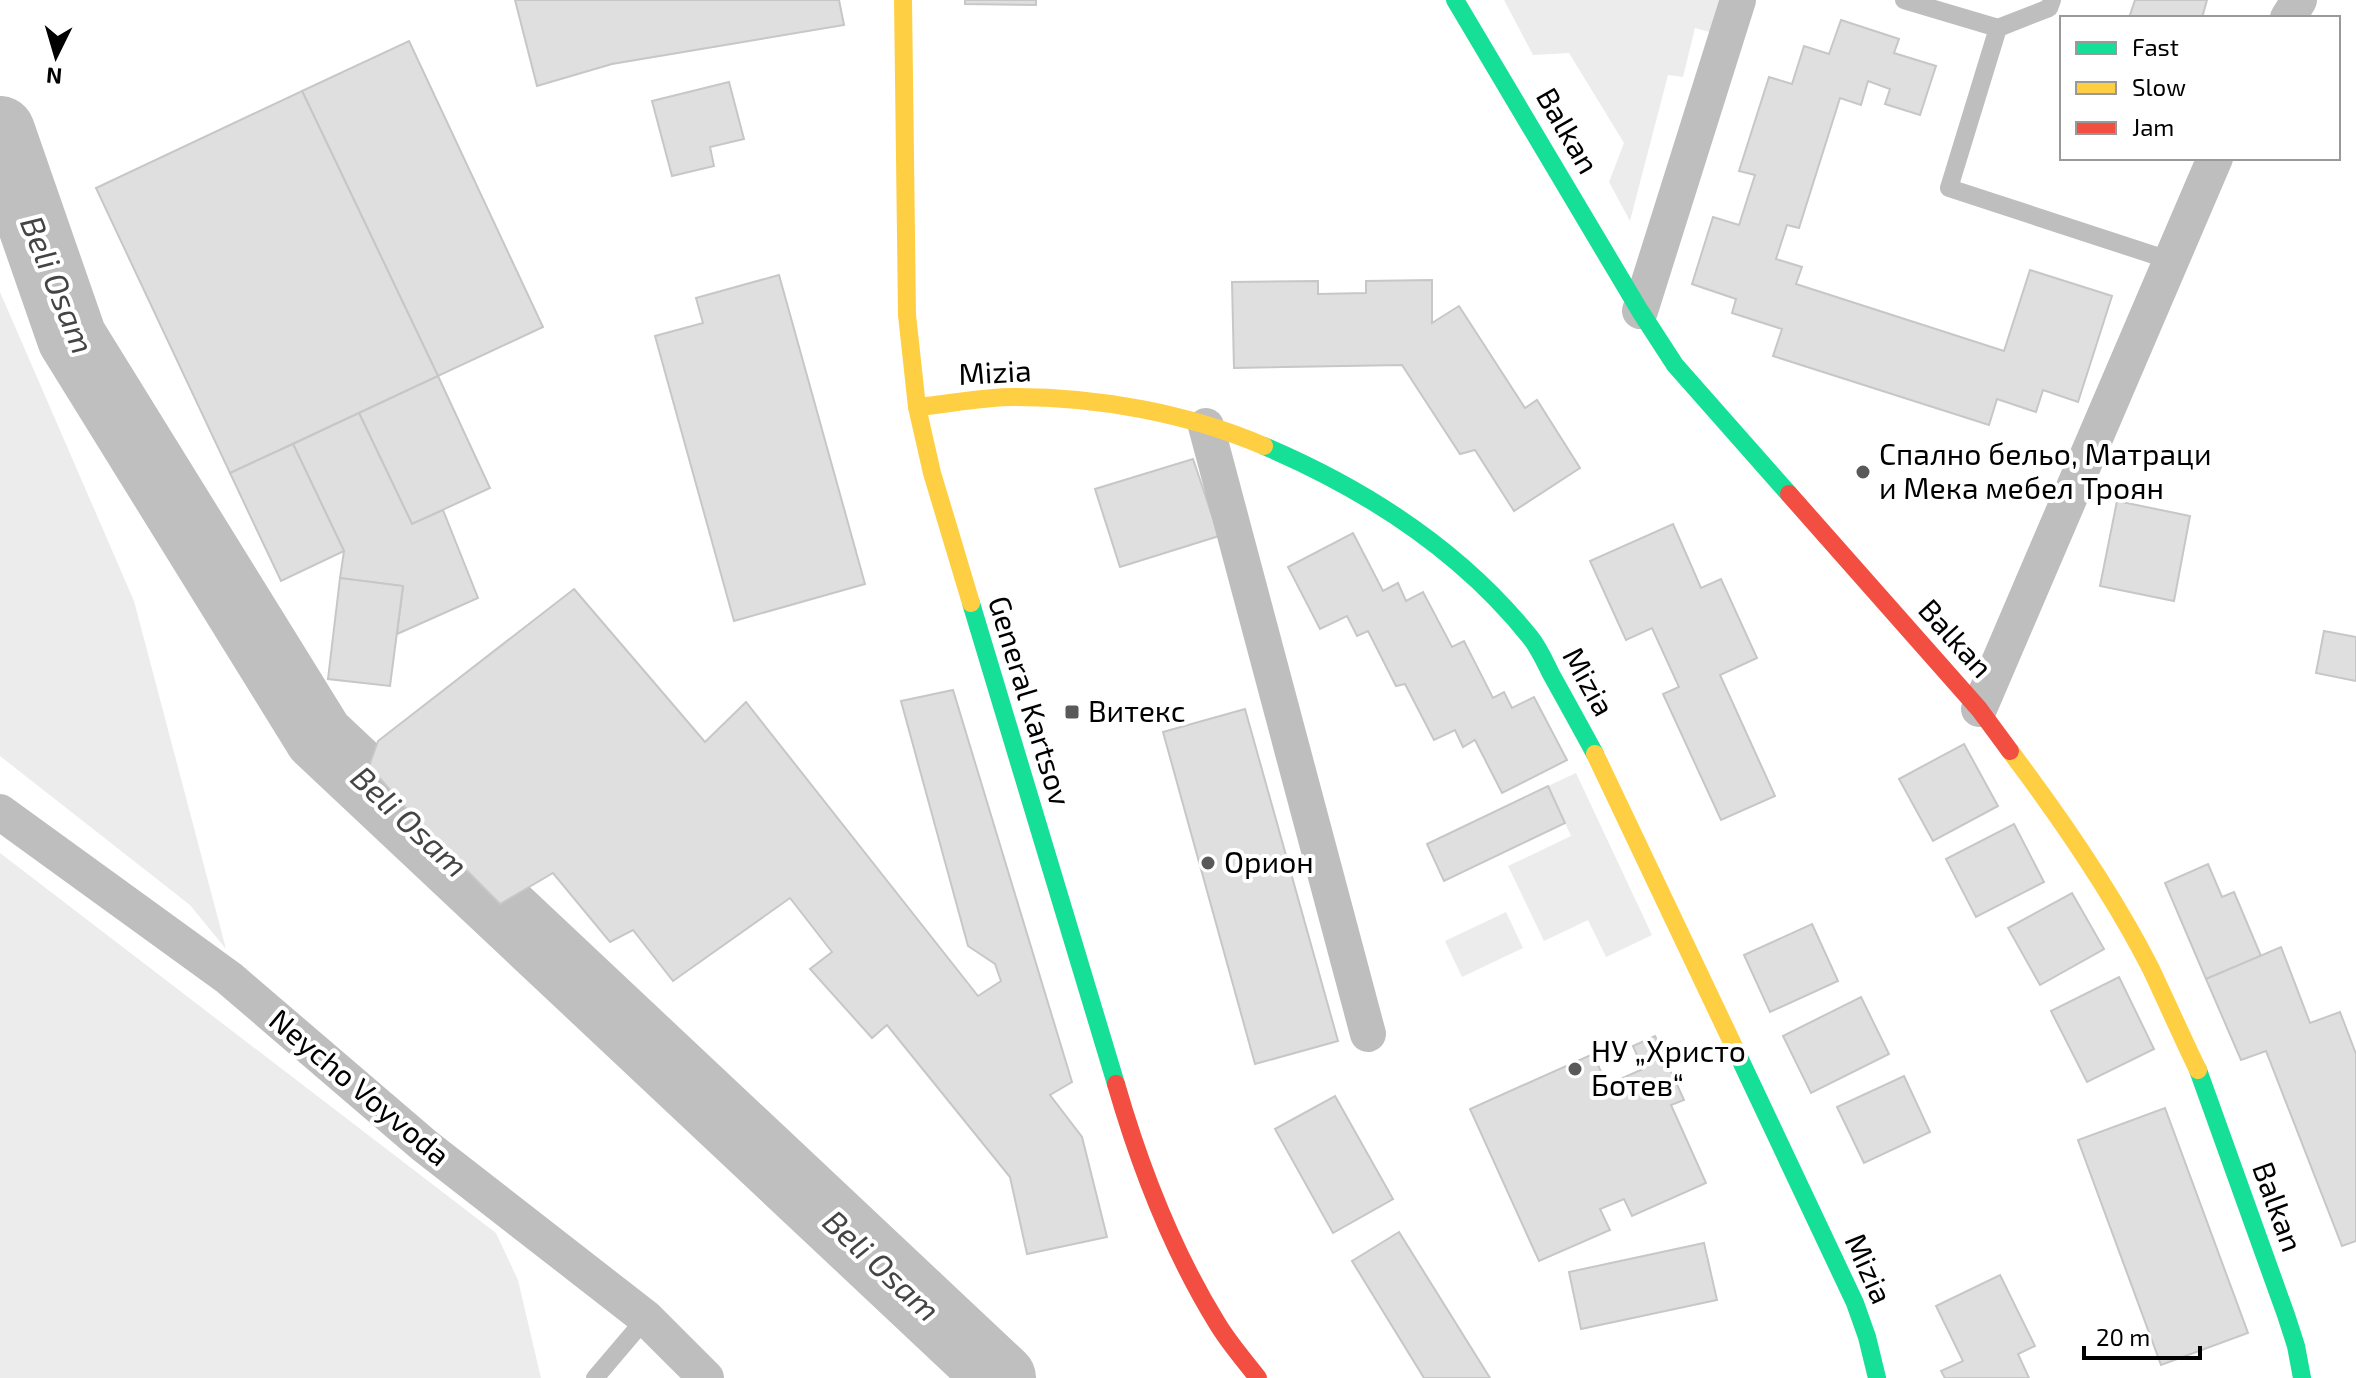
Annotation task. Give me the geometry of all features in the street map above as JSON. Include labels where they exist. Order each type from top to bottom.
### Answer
[{"type":"street","name":"General Kartsov","points":[[903,0],[907,315],[917,407],[932,473],[1127,1122],[1176,1248],[1218,1325],[1258,1378]]},
{"type":"street","name":"Balkan","points":[[1455,0],[1669,357],[1979,709],[2084,855],[2120,914],[2203,1081],[2286,1315],[2302,1378]]},
{"type":"street","points":[[1640,311],[1738,0]]},
{"type":"street","points":[[1979,709],[2214,160]]},
{"type":"street","name":"Mizia","points":[[917,407],[1011,397],[1071,399],[1131,408],[1248,439],[1304,463],[1357,491],[1405,522],[1493,596],[1532,639],[1604,770],[1843,1277],[1867,1337],[1877,1378]]},
{"type":"street","points":[[1206,426],[1368,1034]]},
{"type":"street","name":"Neycho Voyvoda","points":[[0,812],[229,978],[425,1146],[646,1318],[706,1378]]},
{"type":"lane","points":[[1904,0],[1998,28],[2049,8],[2052,0]]},
{"type":"lane","points":[[1998,28],[1949,188],[2169,260]]},
{"type":"lane","points":[[595,1378],[646,1318]]},
{"type":"shaded area","points":[[1504,0],[1727,0],[1717,34],[1695,28],[1683,77],[1668,75],[1630,221],[1609,182],[1624,143],[1569,53],[1533,55]]},
{"type":"shaded area","points":[[0,292],[134,601],[226,949],[190,905],[0,756]]},
{"type":"shaded area","points":[[1576,773],[1652,935],[1606,957],[1588,920],[1544,941],[1508,866],[1571,836],[1548,786]]},
{"type":"shaded area","points":[[0,853],[496,1233],[518,1280],[541,1378],[0,1378]]},
{"type":"shaded area","points":[[1506,912],[1523,948],[1462,977],[1445,941]]},
{"type":"building","points":[[515,0],[839,0],[844,25],[612,64],[537,86]]},
{"type":"building","points":[[965,0],[1036,0],[1036,5],[965,4]]},
{"type":"building","points":[[2135,0],[2207,0],[2203,16],[2130,16]]},
{"type":"building","points":[[1841,20],[1899,39],[1894,53],[1936,66],[1920,115],[1885,104],[1890,89],[1868,81],[1861,105],[1840,98],[1799,228],[1787,225],[1776,259],[1802,267],[1796,284],[2004,351],[2030,270],[2112,296],[2078,402],[2043,390],[2036,412],[1997,399],[1989,425],[1773,356],[1782,329],[1732,313],[1736,299],[1692,284],[1713,217],[1739,225],[1755,175],[1739,171],[1769,77],[1792,84],[1804,46],[1829,54]]},
{"type":"building","points":[[409,41],[543,327],[438,376],[302,91]]},
{"type":"building","points":[[729,82],[744,139],[710,147],[714,166],[672,176],[652,101]]},
{"type":"building","points":[[302,91],[438,376],[230,473],[96,188]]},
{"type":"building","points":[[779,275],[865,584],[734,621],[655,336],[703,323],[696,298]]},
{"type":"building","points":[[1432,280],[1432,323],[1459,306],[1525,408],[1537,400],[1580,468],[1514,511],[1475,450],[1460,454],[1402,365],[1234,368],[1232,282],[1318,281],[1318,294],[1366,293],[1366,281]]},
{"type":"building","points":[[438,376],[490,488],[412,524],[359,413]]},
{"type":"building","points":[[359,413],[412,524],[443,510],[478,598],[397,634],[403,586],[340,578],[344,551],[293,444]]},
{"type":"building","points":[[293,444],[344,551],[281,581],[230,473]]},
{"type":"building","points":[[1193,459],[1219,536],[1120,567],[1095,489]]},
{"type":"building","points":[[2117,501],[2190,516],[2174,601],[2100,586]]},
{"type":"building","points":[[1673,524],[1701,588],[1721,579],[1757,658],[1720,675],[1775,796],[1721,820],[1663,694],[1679,687],[1652,628],[1626,640],[1590,561]]},
{"type":"building","points":[[1353,533],[1383,591],[1398,583],[1406,601],[1423,592],[1452,647],[1464,641],[1493,698],[1504,692],[1512,708],[1534,697],[1567,760],[1502,793],[1475,740],[1463,747],[1455,730],[1434,740],[1405,684],[1396,686],[1368,631],[1357,636],[1347,616],[1320,629],[1288,567]]},
{"type":"building","points":[[340,578],[403,586],[390,686],[328,679]]},
{"type":"building","points":[[574,589],[705,742],[746,702],[978,996],[1001,981],[995,964],[968,946],[901,701],[953,690],[1072,1082],[1050,1095],[1082,1137],[1107,1237],[1027,1254],[1010,1177],[887,1025],[872,1038],[810,969],[832,952],[790,898],[673,981],[633,930],[610,942],[553,873],[500,904],[411,814],[369,766],[378,741]]},
{"type":"building","points":[[2324,631],[2356,637],[2356,681],[2316,673]]},
{"type":"building","points":[[1245,709],[1338,1041],[1255,1064],[1163,732]]},
{"type":"building","points":[[1964,744],[1998,806],[1933,841],[1899,779]]},
{"type":"building","points":[[1548,786],[1565,823],[1444,881],[1427,844]]},
{"type":"building","points":[[2014,824],[2044,882],[1976,917],[1946,859]]},
{"type":"building","points":[[2208,864],[2222,897],[2234,892],[2261,956],[2206,979],[2165,883]]},
{"type":"building","points":[[2072,893],[2104,949],[2040,985],[2008,928]]},
{"type":"building","points":[[1812,924],[1838,981],[1770,1012],[1744,955]]},
{"type":"building","points":[[2281,947],[2310,1023],[2340,1012],[2356,1054],[2356,1241],[2342,1246],[2266,1051],[2241,1060],[2206,979]]},
{"type":"building","points":[[2119,977],[2154,1049],[2087,1082],[2051,1011]]},
{"type":"building","points":[[1861,997],[1889,1054],[1811,1093],[1783,1036]]},
{"type":"building","points":[[1655,1036],[1684,1100],[1671,1105],[1706,1183],[1632,1216],[1624,1199],[1600,1209],[1610,1230],[1539,1261],[1470,1109],[1593,1054],[1607,1085],[1643,1069],[1633,1046]]},
{"type":"building","points":[[1904,1076],[1930,1132],[1864,1163],[1837,1107]]},
{"type":"building","points":[[1335,1096],[1393,1199],[1333,1233],[1275,1129]]},
{"type":"building","points":[[2165,1108],[2248,1333],[2161,1365],[2078,1140]]},
{"type":"building","points":[[1399,1232],[1490,1378],[1424,1378],[1352,1261]]},
{"type":"building","points":[[1704,1243],[1717,1300],[1581,1329],[1569,1272]]},
{"type":"building","points":[[2000,1275],[2035,1346],[2018,1354],[2029,1378],[1945,1378],[1941,1371],[1963,1361],[1936,1306]]},
{"type":"waterway","name":"Beli Osam","points":[[0,131],[72,338],[319,737],[1001,1378]]},
{"type":"traffic: fast","points":[[1455,0],[1675,365],[1789,494]]},
{"type":"traffic: fast","points":[[1264,446],[1374,503],[1409,525],[1474,577],[1533,641],[1595,754]]},
{"type":"traffic: fast","points":[[971,603],[1116,1084]]},
{"type":"traffic: fast","points":[[1738,1055],[1855,1303],[1877,1378]]},
{"type":"traffic: fast","points":[[2198,1070],[2286,1315],[2302,1378]]},
{"type":"traffic: slow","points":[[903,0],[907,315],[917,407],[932,473],[971,603]]},
{"type":"traffic: slow","points":[[917,407],[1002,397],[1078,400],[1173,416],[1264,446]]},
{"type":"traffic: slow","points":[[2010,751],[2067,830],[2120,912],[2151,969],[2198,1070]]},
{"type":"traffic: slow","points":[[1595,754],[1738,1055]]},
{"type":"traffic: jam","points":[[1789,494],[1979,709],[2010,751]]},
{"type":"traffic: jam","points":[[1116,1084],[1147,1177],[1186,1267],[1222,1330],[1258,1378]]},
{"type":"place","name":"Спално бельо, Матраци и Мека мебел Троян","points":[[1863,472]]},
{"type":"place","name":"Витекс","points":[[1072,712]]},
{"type":"place","name":"Орион","points":[[1208,863]]},
{"type":"place","name":"НУ „Христо Ботев“","points":[[1575,1069]]}]
